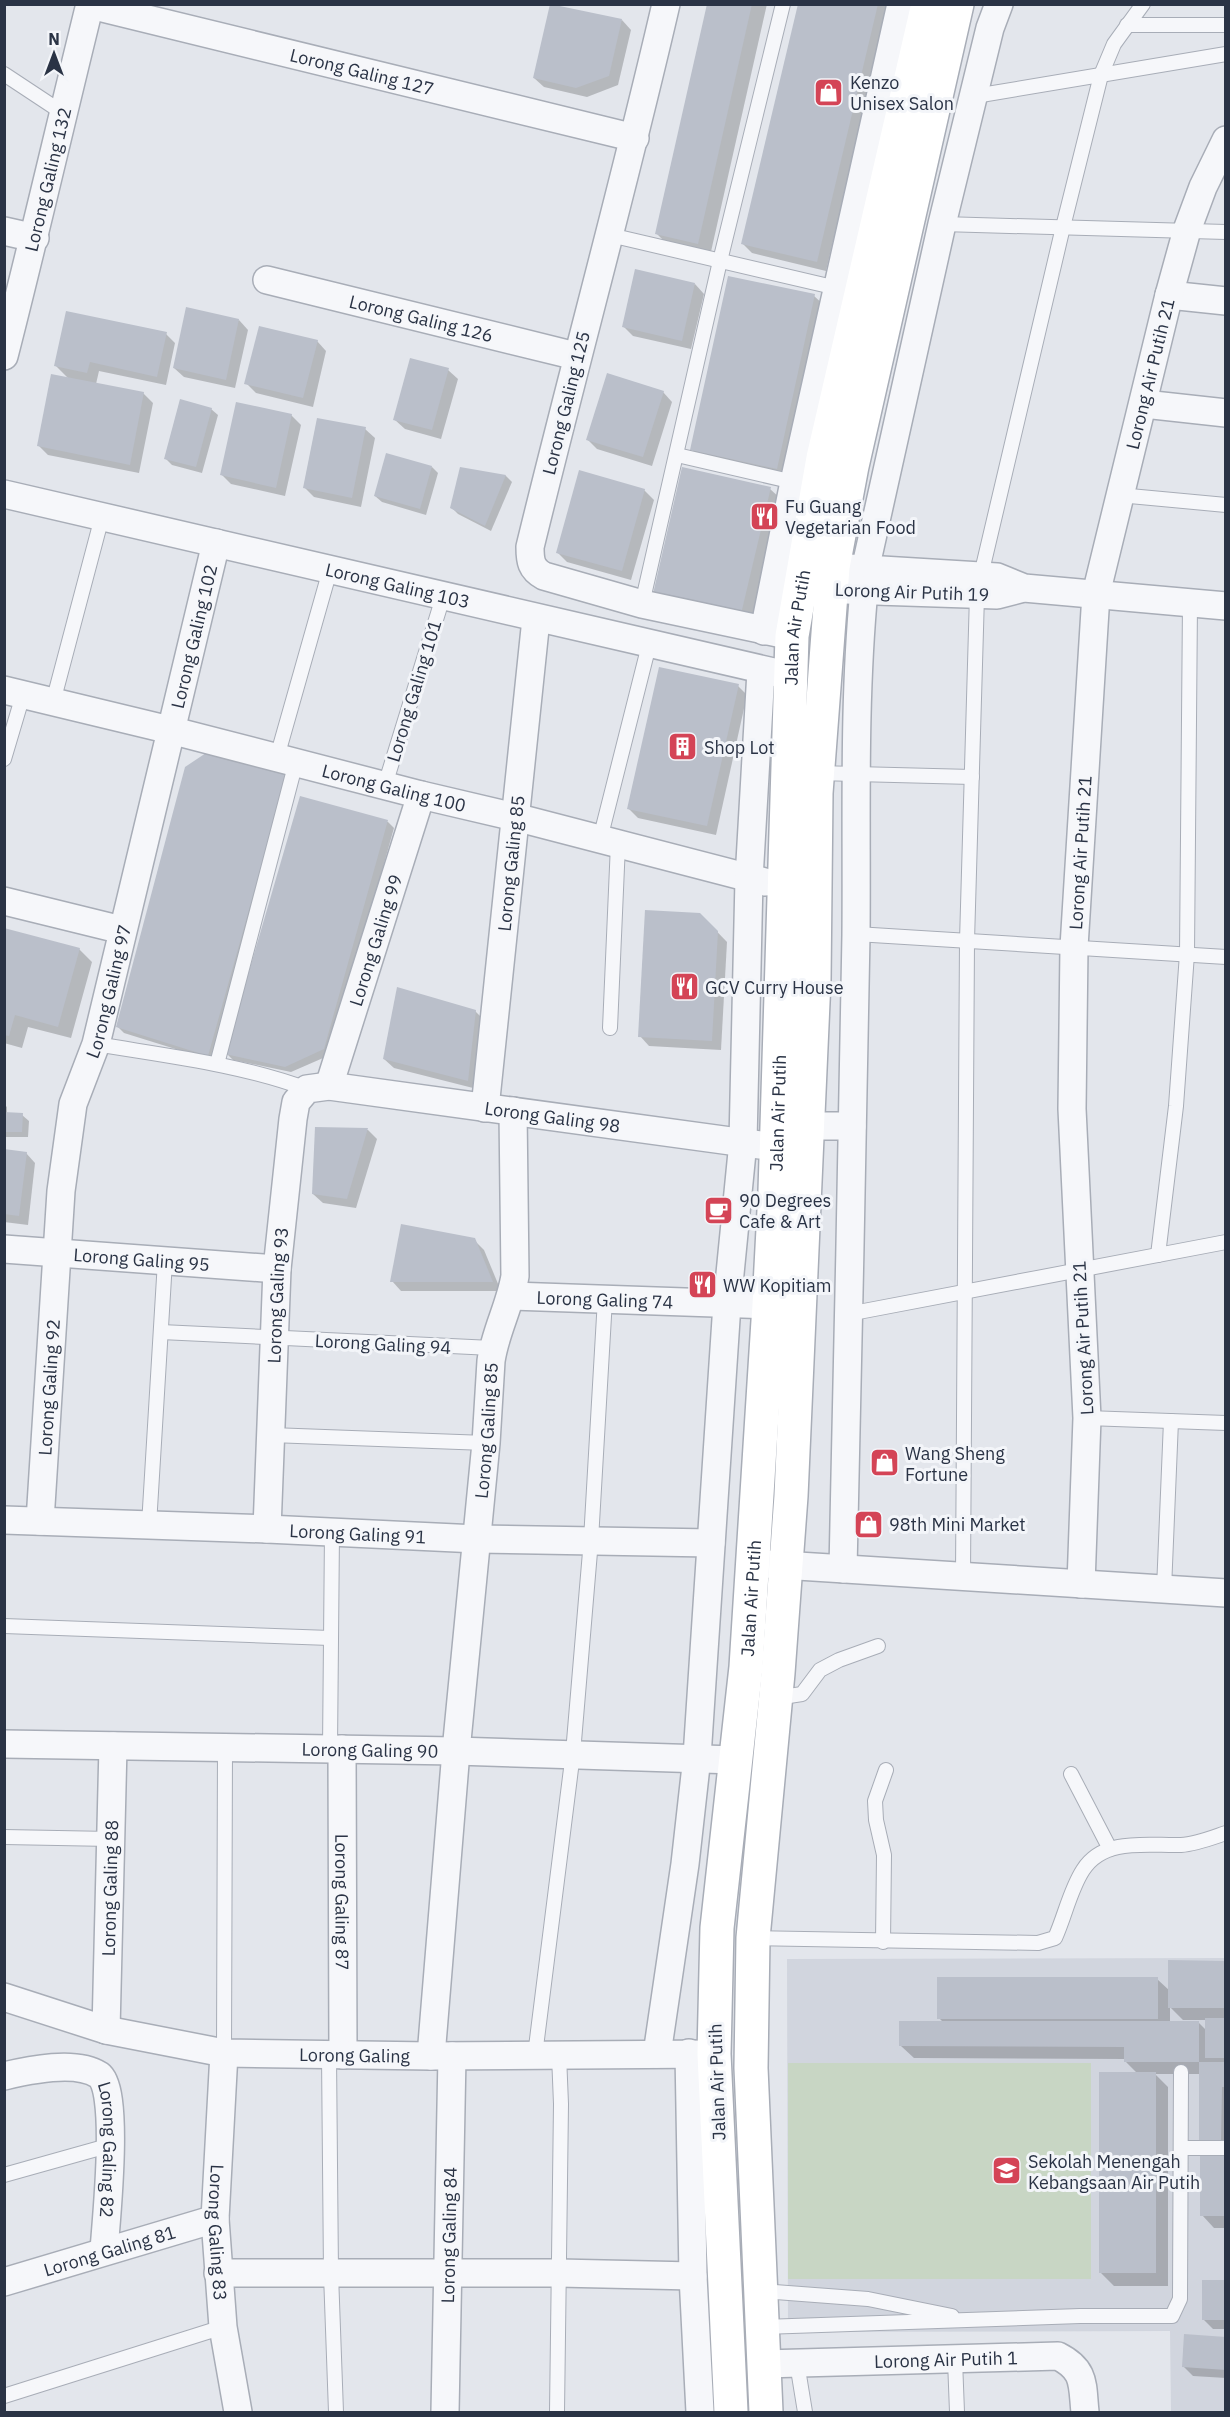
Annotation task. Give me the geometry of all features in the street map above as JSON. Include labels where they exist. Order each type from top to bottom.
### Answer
[{"type":"street","name":"Lorong Galing 125","points":[[666,4],[635,138],[576,356],[530,547],[530,559],[537,572],[544,576],[642,604],[778,634]]},
{"type":"street","points":[[778,634],[806,484],[837,288],[901,4]]},
{"type":"street","name":"Jalan Air Putih","points":[[766,2412],[751,2068],[753,1938],[776,1698],[791,1496],[808,1126],[817,773],[817,577],[806,484],[845,355],[928,4]]},
{"type":"street","name":"Jalan Air Putih","points":[[731,2412],[701,2054],[746,1666],[769,1305],[783,887],[775,673],[778,634],[817,577],[855,454],[957,4]]},
{"type":"street","points":[[843,1569],[860,634],[865,580],[942,224],[990,27],[999,4]]},
{"type":"street","name":"Lorong Galing 127","points":[[90,5],[635,138]]},
{"type":"street","name":"Lorong Galing 132","points":[[6,347],[35,238],[90,5]]},
{"type":"street","name":"Lorong Air Putih 21","points":[[1081,1584],[1088,1418],[1072,1109],[1074,947],[1096,594],[1187,230],[1203,187],[1226,140]]},
{"type":"street","points":[[907,221],[942,224]]},
{"type":"street","points":[[4,231],[35,238]]},
{"type":"street","name":"Lorong Galing 126","points":[[267,280],[576,356]]},
{"type":"street","points":[[1169,296],[1226,301]]},
{"type":"street","points":[[1144,404],[1226,413]]},
{"type":"street","name":"Lorong Galing 103","points":[[4,494],[775,673]]},
{"type":"street","name":"Lorong Galing 102","points":[[170,730],[216,543]]},
{"type":"street","name":"Lorong Air Putih 19","points":[[817,577],[979,585],[997,595],[1024,588],[1226,606]]},
{"type":"street","name":"Lorong Galing 85","points":[[485,1108],[536,619]]},
{"type":"street","points":[[657,2054],[685,1864],[697,1757],[727,1304],[743,1142],[749,879],[775,673]]},
{"type":"street","name":"Lorong Galing 100","points":[[14,692],[515,817],[783,887]]},
{"type":"street","name":"Lorong Galing 97","points":[[56,1253],[61,1191],[73,1104],[96,1044],[170,730]]},
{"type":"street","name":"Lorong Galing 99","points":[[318,1088],[421,795]]},
{"type":"street","points":[[4,901],[122,930]]},
{"type":"street","points":[[814,931],[856,934]]},
{"type":"street","points":[[745,1054],[778,1054]]},
{"type":"street","name":"Lorong Galing 98","points":[[318,1088],[513,1111],[776,1147]]},
{"type":"street","name":"Lorong Galing 93","points":[[267,1528],[277,1269],[293,1119],[296,1102],[318,1088]]},
{"type":"street","name":"Lorong Galing 85","points":[[456,1751],[486,1443],[492,1348],[512,1296],[516,1252],[513,1111]]},
{"type":"street","points":[[808,1126],[852,1126]]},
{"type":"street","name":"Lorong Galing 95","points":[[4,1249],[277,1269]]},
{"type":"street","name":"Lorong Galing 92","points":[[40,1521],[56,1253]]},
{"type":"street","name":"Lorong Galing 74","points":[[512,1296],[769,1305]]},
{"type":"street","name":"Lorong Galing 91","points":[[4,1520],[267,1528],[477,1539],[711,1543]]},
{"type":"street","points":[[753,1563],[1226,1593]]},
{"type":"street","name":"Lorong Galing 90","points":[[4,1743],[456,1751],[735,1760]]},
{"type":"street","name":"Lorong Galing 88","points":[[106,2030],[113,1746]]},
{"type":"street","name":"Lorong Galing 87","points":[[336,1749],[336,2055]]},
{"type":"street","name":"Lorong Galing 84","points":[[445,2412],[449,2273],[441,2056],[456,1751]]},
{"type":"street","name":"Lorong Galing","points":[[4,1997],[106,2030],[225,2053],[441,2056],[701,2054]]},
{"type":"street","name":"Lorong Galing 83","points":[[225,2053],[214,2219],[223,2328],[238,2412]]},
{"type":"street","points":[[699,2412],[693,2276],[701,2054]]},
{"type":"street","name":"Lorong Galing 82","points":[[4,2076],[46,2067],[89,2071],[100,2076],[106,2084],[111,2145],[104,2250]]},
{"type":"street","name":"Lorong Galing 81","points":[[4,2282],[104,2250],[214,2219]]},
{"type":"street","points":[[218,2273],[560,2273],[693,2276]]},
{"type":"street","name":"Lorong Air Putih 1","points":[[764,2364],[1058,2356],[1071,2362],[1081,2373],[1085,2412]]},
{"type":"lane","points":[[642,604],[720,261],[783,4]]},
{"type":"lane","points":[[963,1577],[967,941],[979,585],[1101,75],[1113,44],[1143,4]]},
{"type":"lane","points":[[1126,25],[1226,25]]},
{"type":"lane","points":[[975,96],[1226,54]]},
{"type":"lane","points":[[4,74],[63,113]]},
{"type":"lane","points":[[942,224],[1226,232]]},
{"type":"lane","points":[[610,235],[837,288]]},
{"type":"lane","points":[[677,455],[806,484]]},
{"type":"lane","points":[[1119,495],[1226,505]]},
{"type":"lane","points":[[53,702],[102,517]]},
{"type":"lane","points":[[217,1064],[330,570]]},
{"type":"lane","name":"Lorong Galing 101","points":[[385,785],[443,597]]},
{"type":"lane","points":[[1158,1255],[1176,1106],[1187,954],[1190,603]]},
{"type":"lane","points":[[610,1028],[609,842],[649,645]]},
{"type":"lane","points":[[4,759],[14,692]]},
{"type":"lane","points":[[817,773],[972,777]]},
{"type":"lane","points":[[856,934],[1226,957]]},
{"type":"lane","points":[[96,1044],[217,1064],[318,1088]]},
{"type":"lane","points":[[848,1314],[1226,1242]]},
{"type":"lane","points":[[149,1525],[165,1261]]},
{"type":"lane","points":[[557,2412],[560,2273],[547,2055],[591,1540],[605,1299]]},
{"type":"lane","name":"Lorong Galing 94","points":[[160,1332],[492,1348]]},
{"type":"lane","points":[[1088,1418],[1226,1423]]},
{"type":"lane","points":[[1164,1589],[1171,1421]]},
{"type":"lane","points":[[271,1435],[486,1443]]},
{"type":"lane","points":[[332,1532],[330,1638],[336,1749]]},
{"type":"lane","points":[[4,1626],[330,1638]]},
{"type":"lane","points":[[776,1698],[802,1694],[820,1670],[839,1660],[878,1646]]},
{"type":"lane","points":[[225,1747],[225,2053]]},
{"type":"lane","points":[[883,1942],[884,1855],[876,1820],[875,1801],[886,1770]]},
{"type":"lane","points":[[1071,1774],[1110,1849]]},
{"type":"lane","points":[[753,1938],[883,1942],[1038,1943],[1048,1941],[1055,1938],[1075,1884],[1094,1856],[1110,1849],[1132,1845],[1189,1844],[1226,1833]]},
{"type":"lane","points":[[4,1837],[111,1839]]},
{"type":"lane","points":[[336,2055],[331,2274],[336,2412]]},
{"type":"lane","points":[[763,2328],[1080,2316],[1172,2316],[1180,2298],[1181,2073]]},
{"type":"lane","points":[[4,2175],[111,2145]]},
{"type":"lane","points":[[1181,2148],[1226,2148]]},
{"type":"lane","points":[[761,2291],[868,2298],[966,2320]]},
{"type":"lane","points":[[4,2396],[223,2328]]},
{"type":"lane","points":[[955,2360],[957,2412]]},
{"type":"lane","points":[[797,2363],[805,2412]]},
{"type":"shaded area","name":"Sekolah Menengah Kebangsaan Air Putih","points":[[1225,1958],[1225,2412],[1171,2412],[1170,2331],[788,2332],[787,1959]]},
{"type":"green space","points":[[788,2063],[1091,2063],[1091,2279],[788,2279]]},
{"type":"building","points":[[550,4],[622,19],[609,76],[576,88],[533,78]]},
{"type":"building","points":[[707,4],[752,4],[698,244],[655,234]]},
{"type":"building","points":[[798,4],[878,4],[817,262],[741,244]]},
{"type":"building","points":[[635,269],[695,283],[682,341],[622,327]]},
{"type":"building","points":[[728,276],[815,294],[777,469],[690,450]]},
{"type":"building","points":[[186,307],[239,319],[226,380],[173,368]]},
{"type":"building","points":[[66,311],[167,332],[157,377],[90,362],[87,373],[54,366]]},
{"type":"building","points":[[259,326],[318,340],[303,398],[244,384]]},
{"type":"building","points":[[410,358],[449,368],[432,430],[393,420]]},
{"type":"building","points":[[607,373],[664,391],[643,457],[586,440]]},
{"type":"building","points":[[51,374],[144,392],[130,465],[37,446]]},
{"type":"building","points":[[180,399],[212,408],[196,467],[164,459]]},
{"type":"building","points":[[236,402],[292,414],[276,488],[220,475]]},
{"type":"building","points":[[317,418],[366,427],[352,498],[303,488]]},
{"type":"building","points":[[386,453],[432,466],[420,509],[374,496]]},
{"type":"building","points":[[460,467],[506,475],[485,526],[450,508]]},
{"type":"building","points":[[682,467],[771,487],[741,614],[653,594]]},
{"type":"building","points":[[579,470],[645,489],[622,571],[556,553]]},
{"type":"building","name":"Shop Lot","points":[[659,667],[739,684],[707,826],[627,809]]},
{"type":"building","points":[[206,753],[287,774],[208,1056],[116,1027],[185,767]]},
{"type":"building","points":[[300,796],[388,820],[324,1049],[285,1067],[225,1054]]},
{"type":"building","points":[[645,910],[700,913],[718,931],[712,1041],[638,1037]]},
{"type":"building","points":[[4,928],[80,948],[58,1027],[15,1015],[9,1036],[4,1035]]},
{"type":"building","points":[[397,987],[476,1010],[468,1081],[383,1059]]},
{"type":"building","points":[[4,1112],[23,1113],[22,1132],[4,1132]]},
{"type":"building","points":[[315,1127],[368,1128],[347,1199],[312,1194]]},
{"type":"building","points":[[4,1149],[27,1152],[19,1216],[4,1214]]},
{"type":"building","points":[[401,1224],[475,1238],[493,1282],[390,1282]]},
{"type":"building","points":[[1168,1960],[1226,1961],[1226,2008],[1168,2008]]},
{"type":"building","points":[[937,1977],[1158,1977],[1158,2019],[937,2019]]},
{"type":"building","points":[[1205,2018],[1226,2018],[1226,2058],[1205,2058]]},
{"type":"building","points":[[899,2021],[1199,2021],[1199,2062],[1124,2062],[1124,2047],[899,2046]]},
{"type":"building","points":[[1199,2062],[1226,2062],[1226,2087],[1222,2087],[1221,2142],[1199,2142]]},
{"type":"building","points":[[1099,2072],[1156,2072],[1156,2273],[1099,2273]]},
{"type":"building","points":[[1200,2154],[1226,2154],[1226,2216],[1200,2216]]},
{"type":"building","points":[[1202,2280],[1226,2280],[1226,2320],[1202,2320]]},
{"type":"building","points":[[1184,2334],[1226,2337],[1226,2370],[1182,2367]]},
{"type":"place","name":"Kenzo Unisex Salon","points":[[829,92]]},
{"type":"place","name":"Fu Guang Vegetarian Food","points":[[764,516]]},
{"type":"place","name":"Shop Lot","points":[[683,747]]},
{"type":"place","name":"GCV Curry House","points":[[684,987]]},
{"type":"place","name":"90 Degrees Cafe & Art","points":[[718,1210]]},
{"type":"place","name":"WW Kopitiam","points":[[702,1285]]},
{"type":"place","name":"Wang Sheng Fortune","points":[[884,1463]]},
{"type":"place","name":"98th Mini Market","points":[[868,1524]]},
{"type":"place","name":"Sekolah Menengah Kebangsaan Air Putih","points":[[1007,2171]]}]
